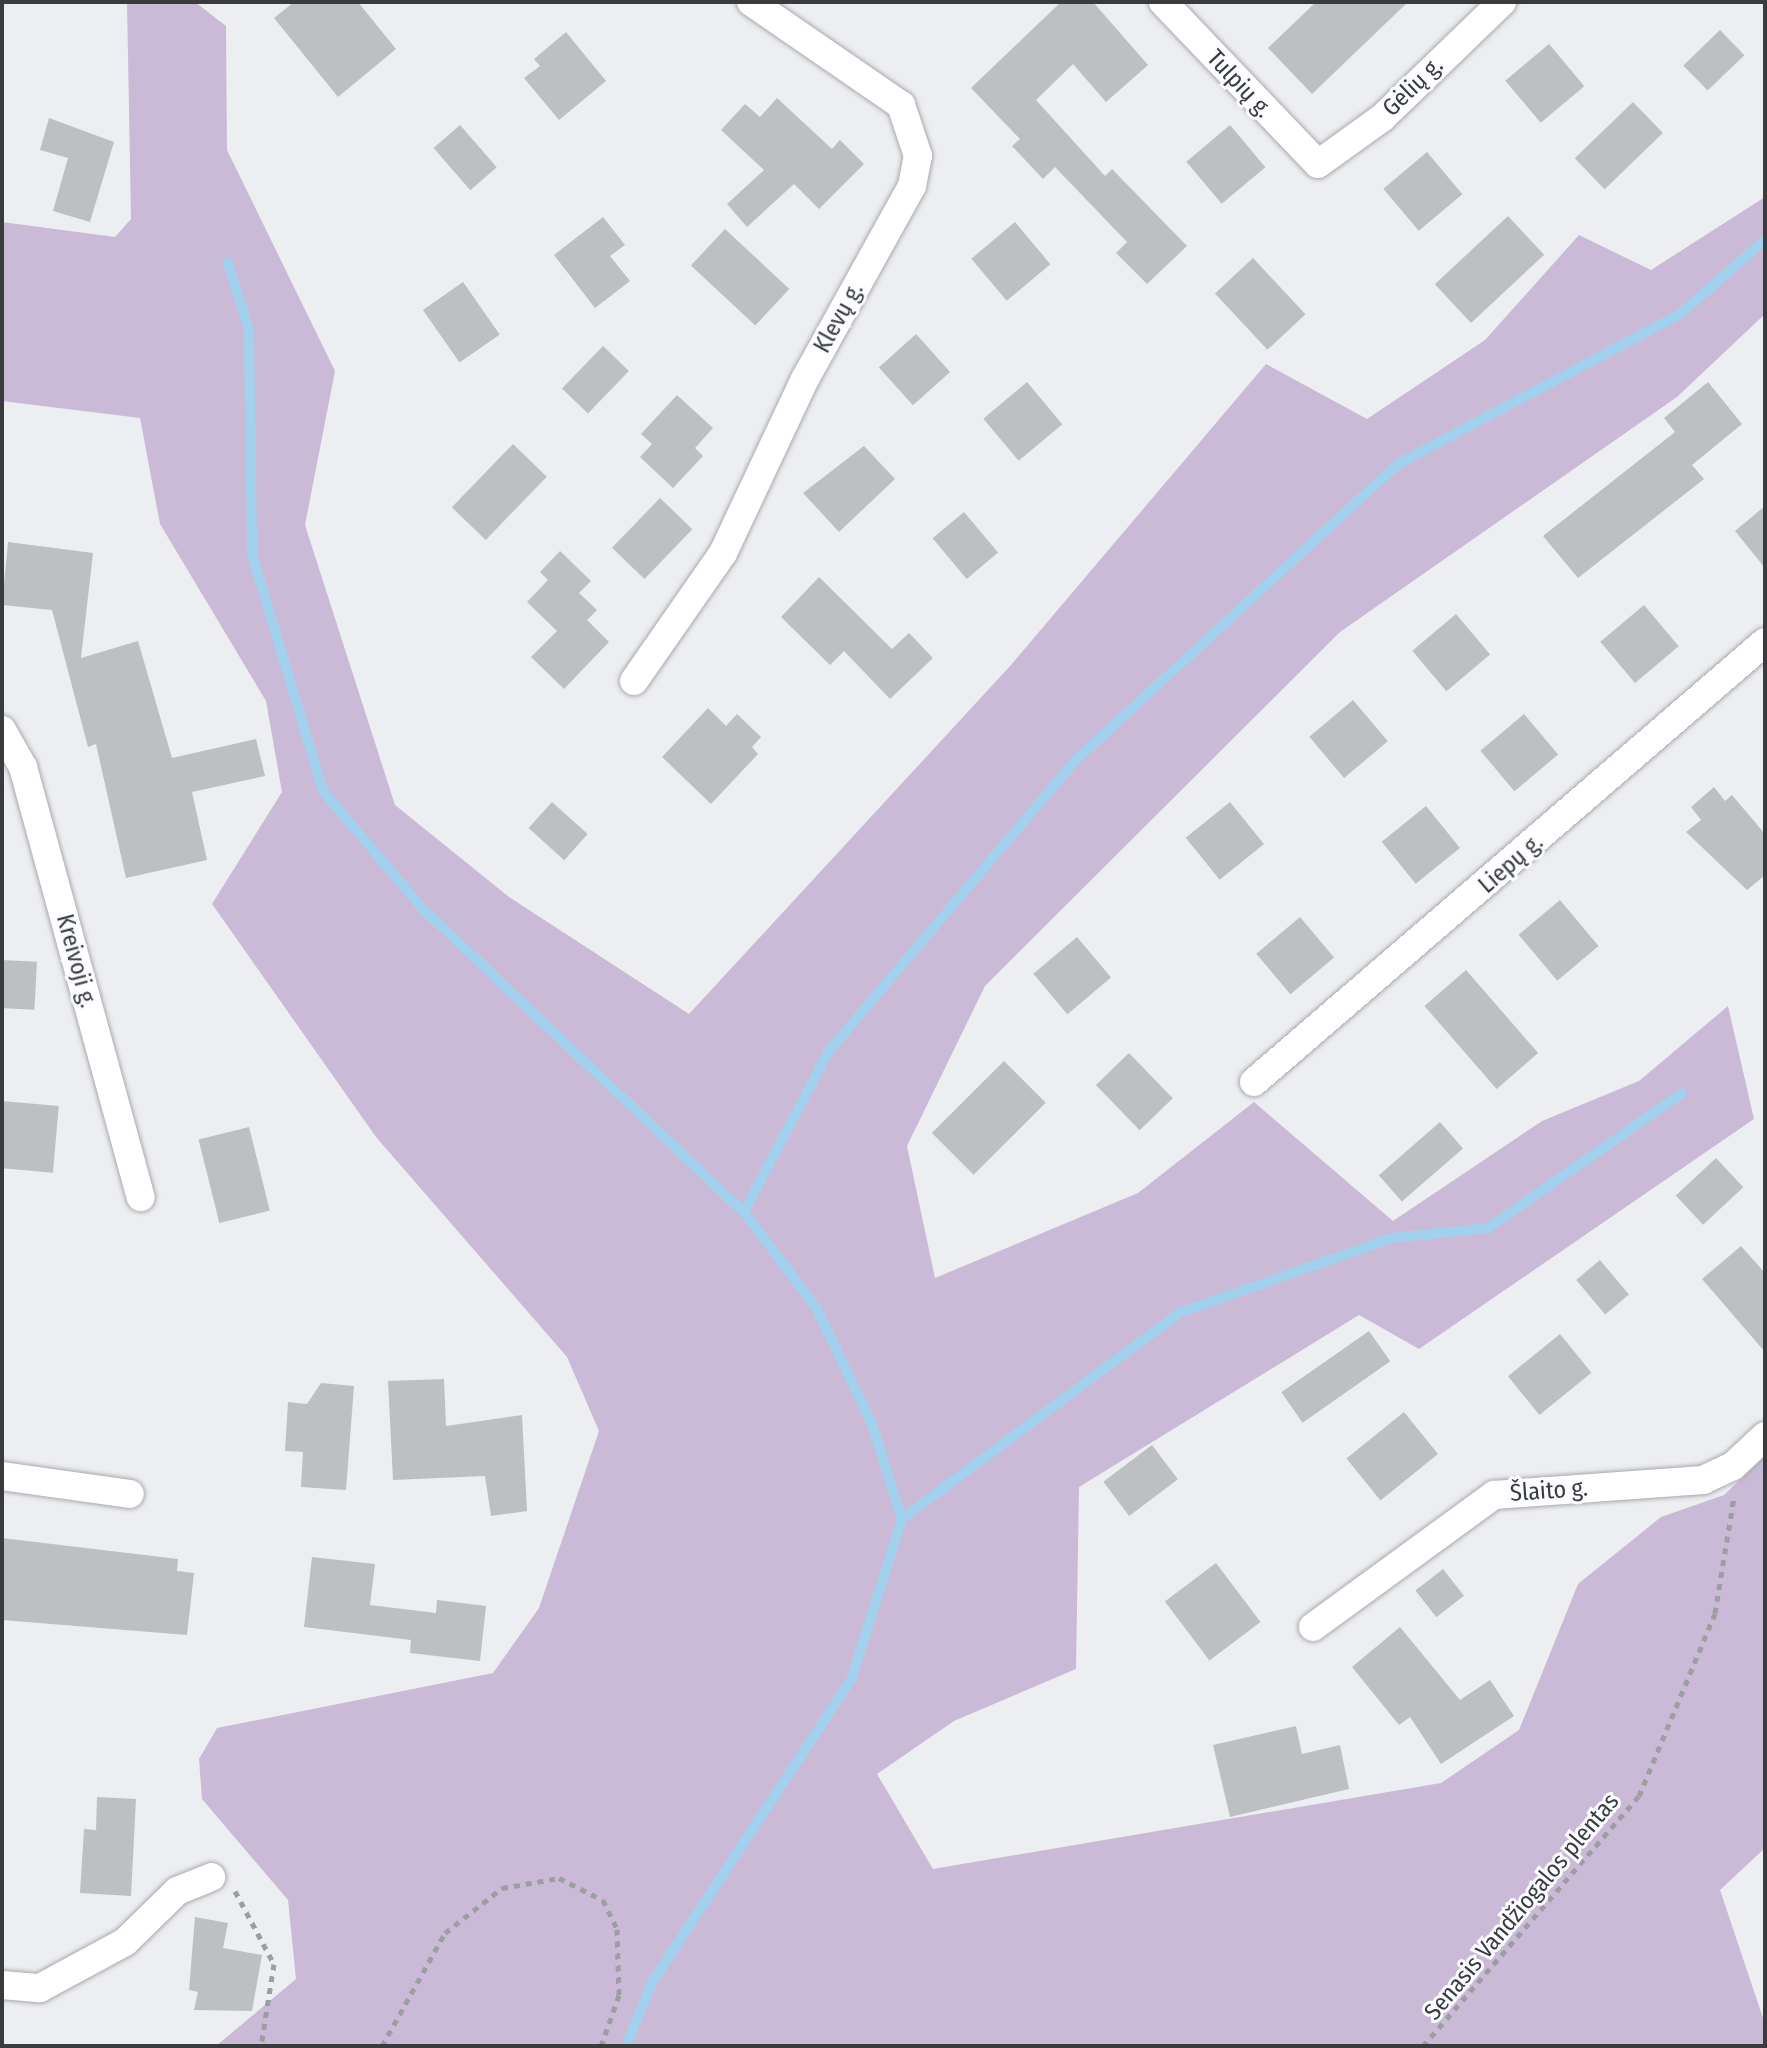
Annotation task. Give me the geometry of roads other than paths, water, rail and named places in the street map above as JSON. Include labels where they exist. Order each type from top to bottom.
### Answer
[{"type":"street","name":"Klevų g.","points":[[634,681],[723,553],[805,379],[912,186],[918,156],[901,105],[751,2]]},
{"type":"street","name":"Tulpių g.","points":[[1163,2],[1318,164]]},
{"type":"street","name":"Gėlių g.","points":[[1318,164],[1382,118],[1502,2]]},
{"type":"street","name":"Liepų g.","points":[[1254,1082],[1765,642]]},
{"type":"street","name":"Kreivoji g.","points":[[2,730],[23,767],[141,1197]]},
{"type":"street","name":"Šlaito g.","points":[[1313,1627],[1494,1495],[1663,1486],[1733,1466],[1765,1436]]},
{"type":"street","points":[[2,1476],[130,1494]]},
{"type":"street","points":[[2,1985],[40,1988],[125,1942],[177,1891],[211,1877]]},
{"type":"waterway","points":[[744,1212],[829,1051],[1077,759],[1398,464],[1680,314],[1765,240]]},
{"type":"waterway","points":[[228,263],[249,330],[252,554],[323,791],[421,907],[744,1212],[817,1309],[872,1424],[902,1519],[852,1678],[652,1983],[626,2046]]},
{"type":"waterway","points":[[902,1519],[1179,1313],[1392,1238],[1488,1228],[1682,1093]]}]
